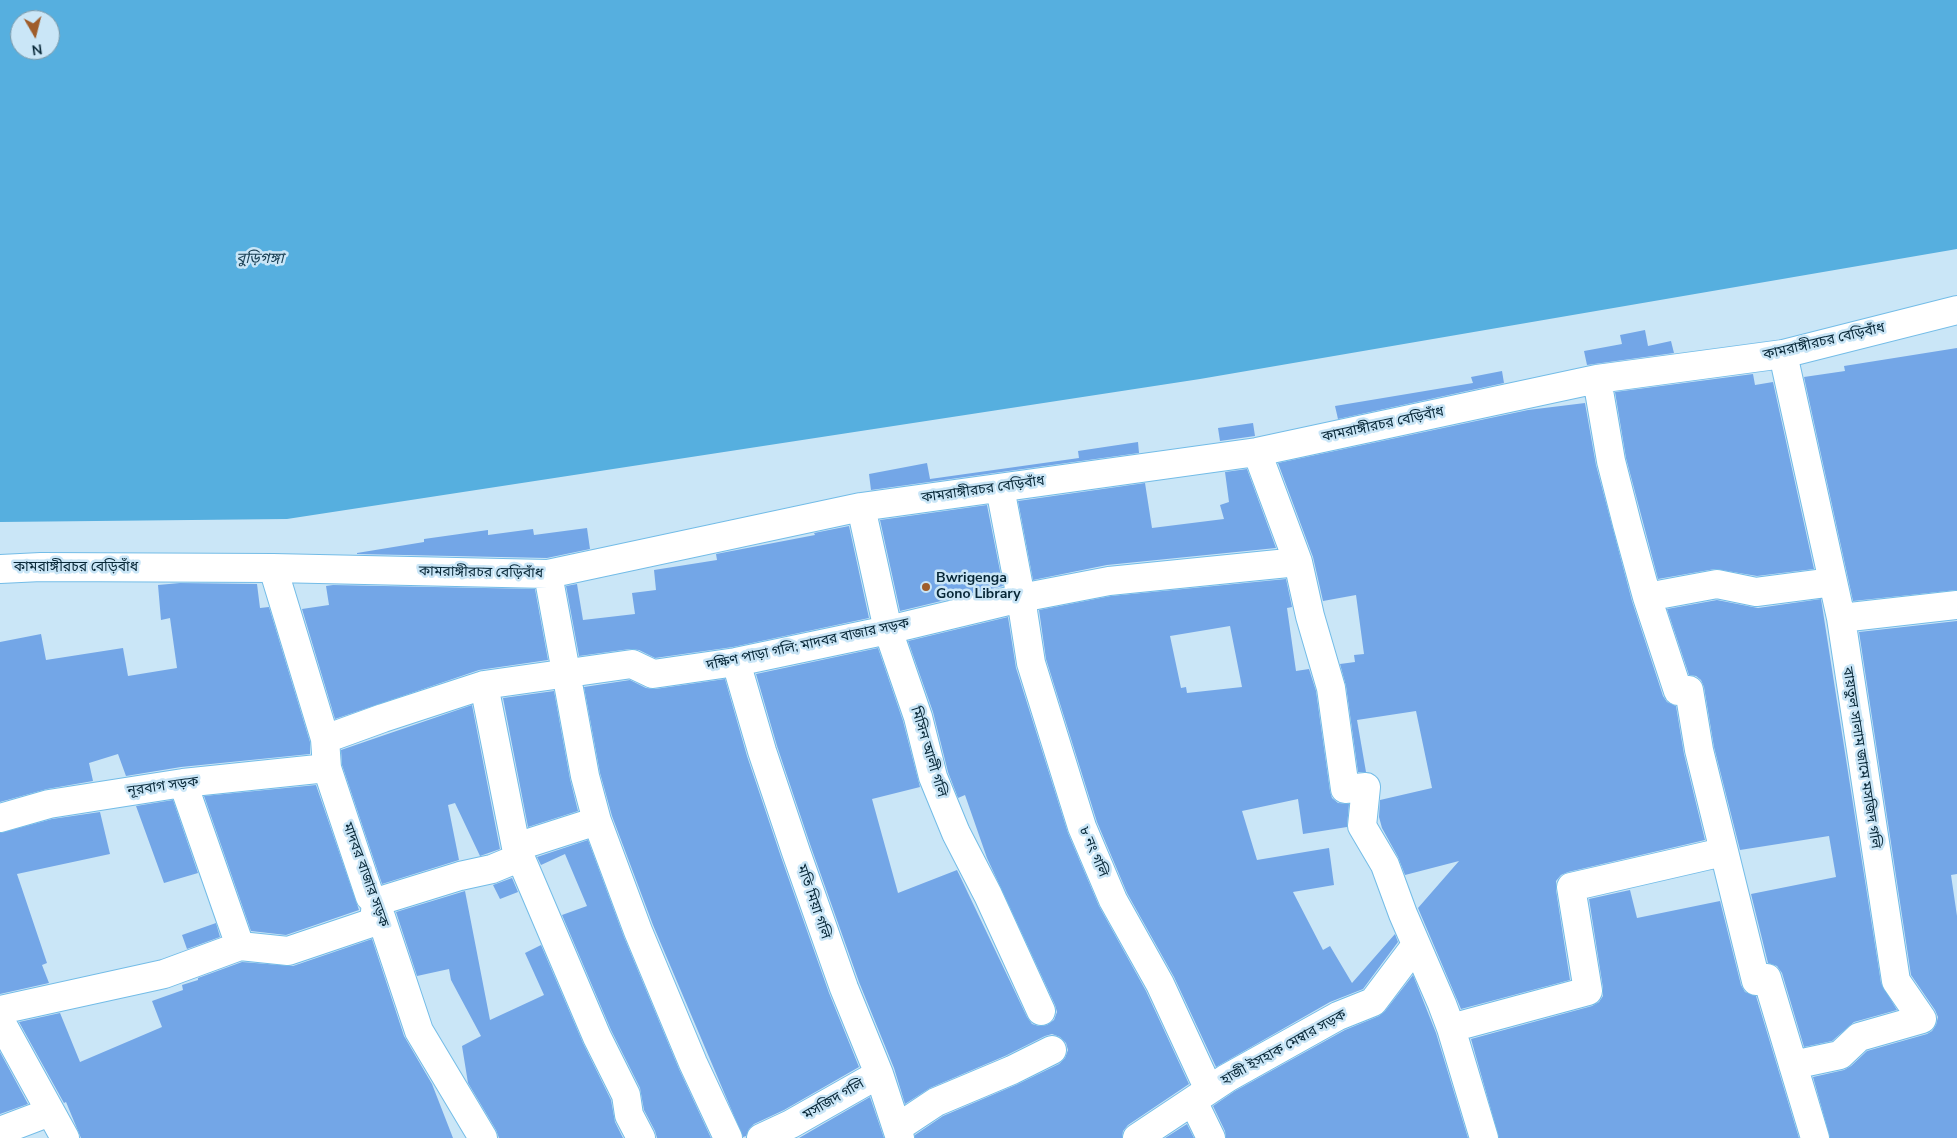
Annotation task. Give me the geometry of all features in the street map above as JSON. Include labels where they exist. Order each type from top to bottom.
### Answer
[{"type":"street","name":"কামরাঙ্গীরচর বেড়িবাঁধ","points":[[0,569],[41,567],[273,568],[548,574],[861,507],[1257,452],[1597,379],[1783,354],[1957,310]]},
{"type":"street","name":"বায়তুল সালাম জামে মসজিদ গলি","points":[[1783,354],[1841,618],[1896,981],[1922,1019],[1859,1037],[1840,1055],[1793,1065]]},
{"type":"street","points":[[1597,379],[1611,461],[1647,597],[1678,691],[1689,690],[1699,750],[1756,981],[1767,978],[1815,1138]]},
{"type":"street","points":[[1257,452],[1298,562],[1310,616],[1331,688],[1345,789],[1366,787],[1362,826],[1385,864],[1451,1028],[1484,1138]]},
{"type":"street","name":"৮ নং গলি","points":[[1000,488],[1031,663],[1082,827],[1113,900],[1160,984],[1201,1095]]},
{"type":"street","name":"মিসিন আলী গলি","points":[[861,507],[888,630],[918,717],[933,778],[956,833],[988,895],[1041,1011]]},
{"type":"street","name":"দক্ষিণ পাড়া গলি; মাদবর বাজার সড়ক","points":[[325,739],[382,718],[484,685],[564,672],[632,664],[653,674],[736,662],[888,630],[1021,598],[1109,581],[1298,562]]},
{"type":"street","name":"মাদবর বাজার সড়ক","points":[[273,568],[325,739],[328,768],[370,896],[376,902],[419,1031],[483,1138]]},
{"type":"street","points":[[548,574],[564,672],[585,776],[597,821],[642,940],[694,1064],[728,1138]]},
{"type":"street","points":[[1647,597],[1717,584],[1756,592],[1833,582]]},
{"type":"street","points":[[1841,618],[1957,605]]},
{"type":"street","name":"মতি মিয়া গলি","points":[[736,662],[762,752],[796,852],[844,988],[879,1074],[898,1133]]},
{"type":"street","points":[[484,685],[518,852],[596,1037],[626,1095],[629,1115],[641,1138]]},
{"type":"street","name":"নূরবাগ সড়ক","points":[[0,818],[49,804],[183,783],[328,768]]},
{"type":"street","points":[[183,783],[240,946]]},
{"type":"street","points":[[0,1010],[164,974],[240,946],[288,951],[374,922],[376,902],[460,876],[492,869],[518,852],[597,821]]},
{"type":"street","points":[[1451,1028],[1588,991],[1571,887],[1724,852]]},
{"type":"street","name":"হাজী ইসহাক মেম্বার সড়ক","points":[[1137,1138],[1201,1095],[1338,1016],[1372,1002],[1416,945]]},
{"type":"street","points":[[0,1020],[65,1138]]},
{"type":"street","points":[[898,1133],[936,1102],[1012,1070],[1052,1050]]},
{"type":"street","name":"মসজিদ গলি","points":[[761,1138],[791,1124],[879,1074]]},
{"type":"street","points":[[1201,1095],[1211,1138]]},
{"type":"street","points":[[0,1131],[50,1112]]},
{"type":"water","name":"বুড়িগঙ্গা","points":[[0,0],[1957,0],[1957,249],[1200,379],[287,519],[0,522]]},
{"type":"building","points":[[1645,330],[1648,346],[1671,341],[1674,353],[1587,365],[1584,351],[1622,344],[1620,335]]},
{"type":"building","points":[[1957,348],[1957,590],[1853,601],[1804,377],[1845,371],[1844,366]]},
{"type":"building","points":[[1502,371],[1504,383],[1338,419],[1335,406],[1473,383],[1471,377]]},
{"type":"building","points":[[1753,374],[1755,385],[1773,382],[1814,569],[1757,576],[1715,569],[1658,579],[1626,458],[1615,392]]},
{"type":"building","points":[[1585,403],[1596,465],[1632,601],[1663,696],[1667,702],[1676,706],[1684,754],[1705,840],[1561,875],[1556,881],[1556,890],[1570,980],[1461,1009],[1418,908],[1459,861],[1405,875],[1398,857],[1382,828],[1379,817],[1380,800],[1432,788],[1416,711],[1357,720],[1366,772],[1358,772],[1346,686],[1340,664],[1355,662],[1354,655],[1364,654],[1356,595],[1323,601],[1313,557],[1278,463],[1528,410]]},
{"type":"building","points":[[1253,423],[1255,436],[1220,441],[1218,428]]},
{"type":"building","points":[[1138,442],[1139,453],[871,490],[869,474],[927,463],[930,479],[1079,458],[1078,451]]},
{"type":"building","points":[[1247,469],[1276,548],[1107,565],[1033,580],[1018,501],[1145,483],[1152,528],[1224,519],[1220,505],[1229,502],[1225,472]]},
{"type":"building","points":[[987,505],[1003,586],[900,611],[880,520]]},
{"type":"building","points":[[849,526],[869,618],[733,647],[655,658],[639,650],[630,649],[579,656],[566,586],[577,584],[583,620],[635,614],[632,593],[656,590],[654,570],[717,560],[716,554],[815,535],[814,533]]},
{"type":"building","points":[[587,528],[590,549],[547,558],[357,554],[424,542],[424,539],[488,530],[488,535],[533,529],[534,535]]},
{"type":"building","points":[[1286,579],[1292,607],[1287,608],[1296,671],[1309,669],[1316,691],[1330,791],[1332,798],[1338,803],[1349,804],[1347,827],[1303,834],[1298,799],[1242,811],[1257,860],[1329,848],[1334,885],[1293,892],[1323,950],[1330,946],[1352,983],[1395,934],[1398,942],[1363,989],[1330,1002],[1216,1067],[1174,977],[1127,893],[1097,822],[1046,659],[1039,610],[1111,596]],"holes":[[[1230,626],[1242,687],[1187,693],[1186,687],[1181,688],[1170,636]]]},
{"type":"building","points":[[180,583],[257,584],[260,608],[269,607],[310,742],[310,754],[181,767],[126,776],[118,754],[89,763],[93,781],[47,789],[0,802],[0,642],[41,634],[46,660],[123,648],[128,676],[177,668],[170,618],[161,620],[158,585]]},
{"type":"building","points":[[326,586],[535,589],[548,660],[479,670],[335,719],[302,609],[329,605]]},
{"type":"building","points":[[1821,599],[1881,983],[1897,1010],[1854,1022],[1832,1041],[1804,1047],[1782,973],[1777,966],[1768,963],[1751,894],[1836,877],[1829,836],[1740,850],[1714,747],[1704,687],[1701,680],[1696,676],[1689,675],[1667,609],[1717,600],[1758,608]]},
{"type":"building","points":[[1008,617],[1016,668],[1068,833],[1099,906],[1146,991],[1189,1084],[1128,1125],[1123,1131],[1122,1138],[915,1138],[915,1135],[943,1116],[1059,1064],[1065,1058],[1068,1050],[1066,1043],[1060,1037],[1052,1034],[1045,1036],[1005,1056],[930,1088],[905,1104],[894,1068],[859,982],[811,847],[777,746],[756,674],[878,648],[903,721],[920,787],[872,799],[898,893],[957,870],[1027,1017],[1032,1024],[1039,1026],[1047,1025],[1054,1020],[1057,1012],[1055,1005],[987,858],[965,795],[958,798],[948,772],[933,712],[908,641]]},
{"type":"building","points":[[1957,621],[1957,874],[1951,875],[1957,916],[1957,1138],[1830,1138],[1813,1077],[1844,1070],[1867,1051],[1927,1034],[1936,1025],[1938,1017],[1911,975],[1859,632]]},
{"type":"building","points":[[725,679],[747,756],[781,857],[829,993],[859,1067],[784,1110],[754,1124],[746,1136],[743,1137],[653,925],[612,816],[600,773],[584,687],[630,680],[646,688],[655,689]]},
{"type":"building","points":[[554,691],[570,779],[578,811],[528,827],[503,698]]},
{"type":"building","points":[[472,705],[500,849],[480,856],[455,803],[448,805],[459,860],[382,884],[342,765],[341,750]]},
{"type":"building","points":[[316,785],[359,910],[286,935],[251,931],[204,796]]},
{"type":"building","points":[[173,800],[198,873],[164,883],[136,806]]},
{"type":"building","points":[[100,812],[110,854],[17,874],[47,963],[42,965],[49,983],[0,994],[0,833],[52,819]]},
{"type":"building","points":[[588,840],[624,937],[679,1069],[711,1138],[657,1138],[644,1110],[640,1088],[611,1030],[562,915],[587,906],[565,854],[541,865],[537,857]]},
{"type":"building","points":[[512,878],[518,892],[500,899],[493,885]]},
{"type":"building","points":[[1630,890],[1637,918],[1720,901],[1741,985],[1745,992],[1756,996],[1799,1138],[1499,1138],[1471,1039],[1592,1006],[1599,1002],[1603,996],[1603,988],[1589,899]]},
{"type":"building","points":[[465,891],[490,1020],[544,995],[525,953],[541,945],[583,1043],[611,1100],[615,1122],[623,1138],[499,1138],[468,1083],[462,1046],[481,1036],[451,980],[449,969],[417,976],[396,912]]},
{"type":"building","points":[[216,923],[220,937],[187,949],[182,935]]},
{"type":"building","points":[[372,939],[404,1036],[432,1084],[453,1138],[81,1138],[66,1102],[64,1103],[19,1022],[60,1013],[80,1062],[162,1027],[152,1001],[183,990],[182,985],[198,980],[198,978],[242,962],[293,966]]},
{"type":"building","points":[[1413,975],[1436,1033],[1468,1138],[1226,1138],[1225,1131],[1213,1106],[1235,1091],[1345,1030],[1379,1016]]},
{"type":"building","points":[[0,1052],[28,1104],[0,1114]]},
{"type":"building","points":[[870,1097],[884,1138],[799,1138]]},
{"type":"building","points":[[1187,1124],[1194,1138],[1165,1138]]},
{"type":"place","name":"Bwrigenga Gono Library","points":[[926,587]]}]
